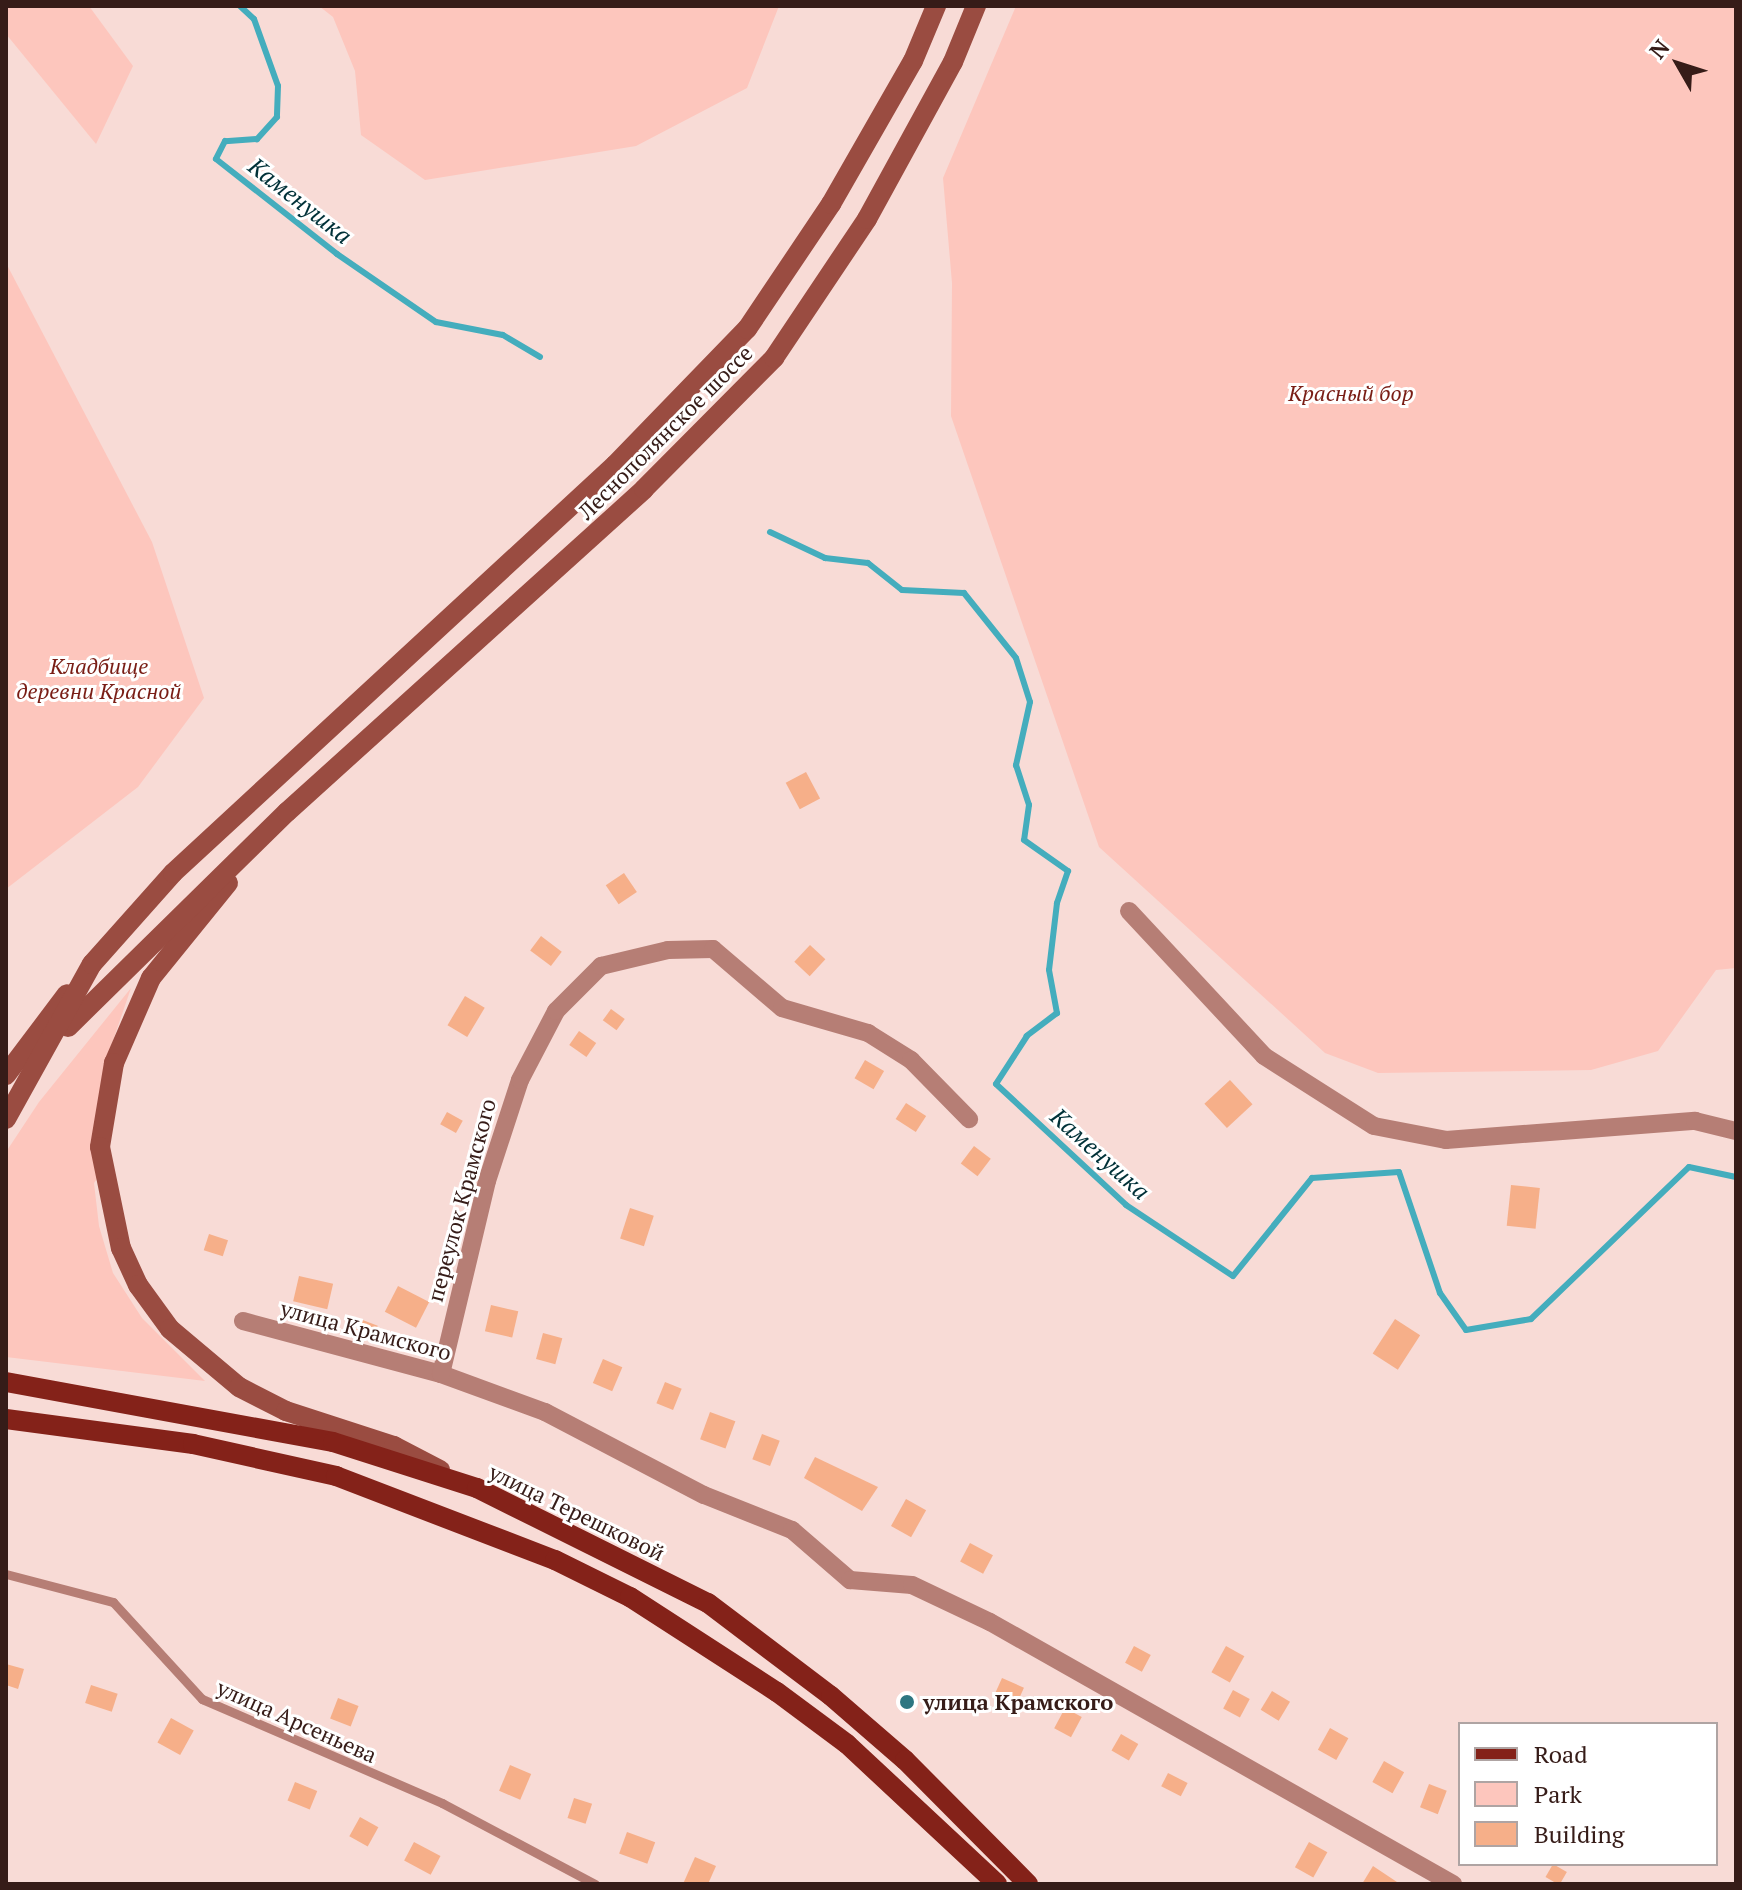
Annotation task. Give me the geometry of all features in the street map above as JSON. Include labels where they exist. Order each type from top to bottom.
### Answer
[{"type":"main road","name":"Леснополянское шоссе","points":[[92,964],[173,873],[615,465],[747,329],[831,204],[913,61],[936,6]]},
{"type":"main road","name":"Леснополянское шоссе","points":[[287,812],[644,489],[774,358],[867,219],[953,62],[976,6]]},
{"type":"main road","points":[[52,1044],[287,812]]},
{"type":"main road","points":[[287,812],[151,978],[114,1063],[100,1147],[121,1248],[138,1285],[170,1329],[239,1387],[286,1411],[394,1446],[477,1488]]},
{"type":"main road","points":[[6,1119],[52,1044],[92,964]]},
{"type":"main road","points":[[6,1075],[92,964]]},
{"type":"main road","name":"улица Терешковой","points":[[6,1382],[333,1442],[477,1488],[719,1611],[905,1760],[1028,1884]]},
{"type":"main road","points":[[6,1419],[193,1444],[336,1476],[555,1560],[630,1597],[777,1692],[847,1744],[997,1884]]},
{"type":"street","points":[[1129,911],[1264,1056],[1374,1126],[1446,1140],[1695,1121],[1736,1131]]},
{"type":"street","name":"переулок Крамского","points":[[441,1374],[487,1181],[520,1080],[556,1011],[601,966],[668,950],[713,949],[782,1008],[868,1033],[911,1060],[969,1119]]},
{"type":"street","name":"улица Крамского","points":[[243,1321],[441,1374],[545,1412],[704,1495],[792,1530],[850,1580],[912,1585],[990,1622],[1453,1884]]},
{"type":"lane","name":"улица Арсеньева","points":[[6,1574],[113,1602],[202,1699],[442,1803],[595,1884]]},
{"type":"green space","points":[[6,6],[89,6],[133,66],[96,144],[6,34]]},
{"type":"green space","points":[[319,6],[779,6],[747,88],[636,146],[425,180],[361,135],[355,71],[333,17]]},
{"type":"green space","name":"Красный бор","points":[[1016,6],[1736,6],[1736,968],[1716,970],[1658,1051],[1591,1070],[1378,1073],[1325,1053],[1099,847],[951,416],[952,283],[943,178]]},
{"type":"green space","name":"Кладбище деревни Красной","points":[[6,263],[152,542],[204,698],[138,787],[6,889]]},
{"type":"green space","points":[[131,988],[105,1064],[101,1173],[94,1183],[99,1226],[113,1273],[142,1318],[205,1381],[6,1357],[6,1152],[39,1102]]},
{"type":"building","points":[[806,772],[820,798],[800,809],[786,783]]},
{"type":"building","points":[[624,873],[637,892],[619,904],[606,885]]},
{"type":"building","points":[[541,936],[562,952],[551,966],[530,950]]},
{"type":"building","points":[[810,945],[825,959],[810,976],[794,962]]},
{"type":"building","points":[[465,996],[485,1008],[467,1037],[447,1025]]},
{"type":"building","points":[[611,1009],[625,1019],[617,1030],[603,1020]]},
{"type":"building","points":[[579,1031],[596,1043],[586,1057],[569,1045]]},
{"type":"building","points":[[865,1060],[884,1071],[874,1089],[854,1078]]},
{"type":"building","points":[[1230,1080],[1253,1104],[1227,1128],[1204,1104]]},
{"type":"building","points":[[906,1103],[926,1116],[916,1132],[896,1119]]},
{"type":"building","points":[[447,1112],[463,1121],[456,1133],[440,1124]]},
{"type":"building","points":[[974,1146],[991,1159],[978,1176],[961,1164]]},
{"type":"building","points":[[1511,1185],[1540,1188],[1536,1229],[1507,1226]]},
{"type":"building","points":[[630,1208],[654,1216],[644,1246],[620,1238]]},
{"type":"building","points":[[209,1234],[228,1240],[223,1256],[204,1250]]},
{"type":"building","points":[[299,1276],[333,1284],[327,1309],[293,1301]]},
{"type":"building","points":[[398,1286],[429,1302],[416,1328],[385,1312]]},
{"type":"building","points":[[491,1305],[518,1311],[512,1338],[485,1331]]},
{"type":"building","points":[[360,1319],[378,1326],[372,1341],[354,1334]]},
{"type":"building","points":[[1395,1319],[1420,1335],[1398,1370],[1373,1353]]},
{"type":"building","points":[[543,1333],[562,1338],[555,1364],[536,1359]]},
{"type":"building","points":[[603,1359],[622,1367],[612,1391],[593,1383]]},
{"type":"building","points":[[665,1382],[682,1389],[673,1410],[656,1403]]},
{"type":"building","points":[[710,1412],[735,1421],[725,1448],[700,1439]]},
{"type":"building","points":[[762,1434],[780,1441],[770,1466],[752,1459]]},
{"type":"building","points":[[815,1457],[878,1487],[862,1511],[804,1478]]},
{"type":"building","points":[[906,1499],[926,1510],[911,1537],[891,1526]]},
{"type":"building","points":[[970,1543],[993,1555],[983,1574],[960,1562]]},
{"type":"building","points":[[1134,1646],[1151,1655],[1142,1672],[1125,1663]]},
{"type":"building","points":[[1226,1646],[1244,1656],[1230,1682],[1211,1672]]},
{"type":"building","points":[[6,1664],[24,1669],[18,1689],[6,1685]]},
{"type":"building","points":[[1002,1678],[1024,1688],[1015,1708],[993,1698]]},
{"type":"building","points":[[91,1685],[118,1694],[112,1712],[85,1703]]},
{"type":"building","points":[[1233,1690],[1250,1699],[1240,1717],[1223,1709]]},
{"type":"building","points":[[1272,1691],[1290,1702],[1279,1721],[1261,1710]]},
{"type":"building","points":[[338,1698],[359,1706],[351,1726],[330,1719]]},
{"type":"building","points":[[1065,1708],[1082,1717],[1071,1737],[1054,1728]]},
{"type":"building","points":[[171,1718],[194,1731],[180,1755],[157,1742]]},
{"type":"building","points":[[1330,1728],[1348,1738],[1336,1760],[1318,1750]]},
{"type":"building","points":[[1121,1734],[1138,1744],[1129,1760],[1112,1750]]},
{"type":"building","points":[[1384,1761],[1404,1772],[1392,1793],[1372,1782]]},
{"type":"building","points":[[510,1765],[531,1774],[520,1800],[499,1791]]},
{"type":"building","points":[[1168,1773],[1188,1783],[1181,1796],[1161,1786]]},
{"type":"building","points":[[295,1782],[317,1791],[310,1810],[288,1801]]},
{"type":"building","points":[[1429,1784],[1447,1791],[1438,1814],[1420,1807]]},
{"type":"building","points":[[574,1798],[592,1804],[586,1824],[568,1818]]},
{"type":"building","points":[[360,1817],[378,1827],[368,1846],[349,1836]]},
{"type":"building","points":[[627,1832],[655,1842],[647,1864],[619,1854]]},
{"type":"building","points":[[414,1842],[440,1856],[431,1875],[404,1861]]},
{"type":"building","points":[[1309,1842],[1327,1852],[1313,1878],[1295,1867]]},
{"type":"building","points":[[695,1857],[716,1866],[708,1884],[683,1884]]},
{"type":"building","points":[[1373,1866],[1400,1884],[1362,1884]]},
{"type":"building","points":[[1552,1866],[1567,1872],[1560,1884],[1546,1877]]},
{"type":"waterway","name":"Каменушка","points":[[240,6],[254,19],[278,86],[277,117],[257,139],[225,141],[216,159],[337,254],[436,322],[503,335],[540,357]]},
{"type":"waterway","name":"Каменушка","points":[[770,532],[825,558],[868,563],[902,590],[964,593],[1016,658],[1030,702],[1016,765],[1029,805],[1024,840],[1068,871],[1057,903],[1049,970],[1057,1013],[1027,1036],[996,1084],[1126,1205],[1233,1276],[1312,1178],[1399,1172],[1440,1293],[1466,1330],[1531,1319],[1689,1167],[1736,1177]]},
{"type":"place","name":"улица Крамского","points":[[907,1702]]}]
